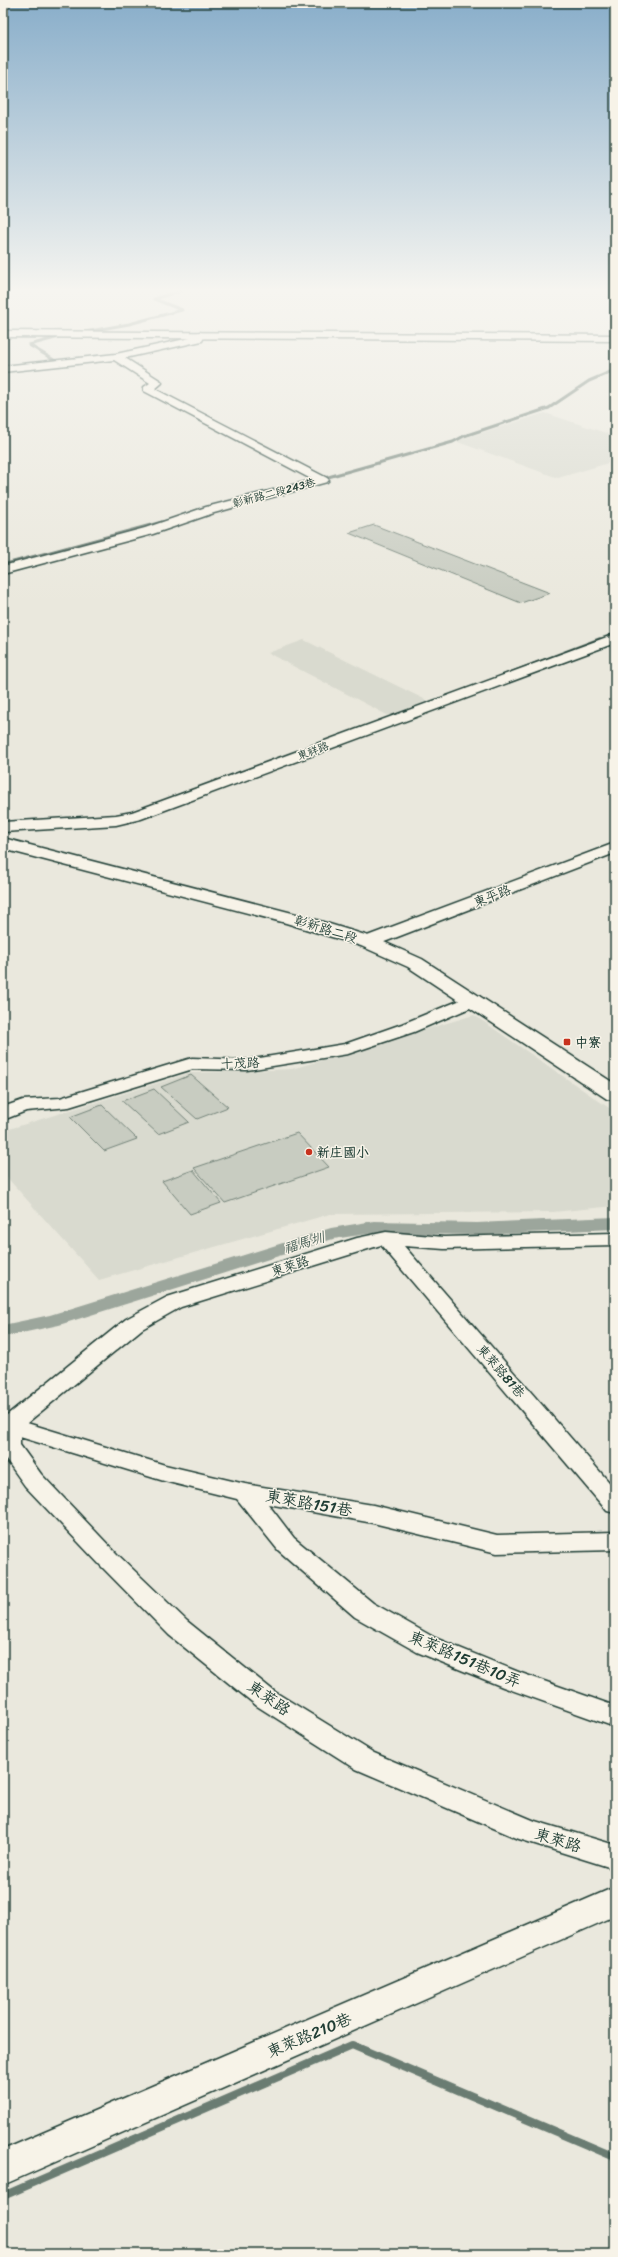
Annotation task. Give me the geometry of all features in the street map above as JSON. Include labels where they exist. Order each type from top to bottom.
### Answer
[{"type":"main road","name":"彰新路二段","points":[[3,843],[293,919],[368,942],[415,963],[474,1000],[615,1094]]},
{"type":"main road","name":"東萊路210巷","points":[[3,2168],[213,2075],[454,1973],[615,1901]]},
{"type":"street","name":"彰新路二段243巷","points":[[3,570],[149,531],[210,510],[309,485],[320,478],[158,394]]},
{"type":"street","name":"東祥路","points":[[3,828],[116,820],[136,816],[615,638]]},
{"type":"street","name":"東平路","points":[[368,942],[615,848]]},
{"type":"street","name":"十茂路","points":[[3,1114],[23,1106],[62,1103],[192,1063],[247,1065],[348,1049],[408,1028],[474,1000]]},
{"type":"street","name":"東萊路","points":[[615,1239],[444,1243],[386,1238],[364,1242],[174,1302],[134,1324],[6,1424],[9,1446],[33,1480],[109,1560],[178,1628],[266,1699],[365,1761],[529,1831],[615,1857]]},
{"type":"street","name":"東萊路81巷","points":[[386,1238],[554,1432],[615,1505]]},
{"type":"street","name":"東萊路151巷","points":[[6,1424],[164,1473],[245,1492],[373,1514],[498,1544],[615,1541]]},
{"type":"street","name":"東萊路151巷10弄","points":[[245,1492],[286,1544],[364,1610],[426,1645],[512,1680],[615,1716]]},
{"type":"shaded area","points":[[545,413],[615,436],[615,461],[558,478],[455,441]]},
{"type":"shaded area","points":[[374,525],[550,593],[521,603],[349,533]]},
{"type":"shaded area","points":[[304,640],[428,701],[389,716],[268,653]]},
{"type":"shaded area","name":"新庄國小","points":[[474,1015],[615,1112],[615,1206],[553,1212],[330,1214],[99,1280],[3,1173],[3,1131],[190,1073],[292,1069]]},
{"type":"shaded area","points":[[191,1075],[228,1107],[197,1119],[161,1087]]},
{"type":"shaded area","points":[[154,1089],[189,1122],[158,1134],[122,1101]]},
{"type":"shaded area","points":[[102,1105],[137,1139],[104,1151],[70,1117]]},
{"type":"shaded area","points":[[297,1133],[329,1167],[225,1203],[194,1168]]},
{"type":"shaded area","points":[[193,1170],[221,1203],[190,1214],[162,1181]]},
{"type":"waterway","points":[[321,479],[453,442],[464,436],[549,408],[569,394]]},
{"type":"waterway","points":[[3,565],[163,522]]},
{"type":"waterway","points":[[505,675],[600,639]]},
{"type":"waterway","name":"福馬圳","points":[[3,1331],[52,1321],[331,1234],[374,1227],[477,1229],[615,1223]]},
{"type":"waterway","points":[[3,2196],[352,2045],[615,2157]]},
{"type":"place","name":"中寮","points":[[567,1042]]},
{"type":"place","name":"新庄國小","points":[[309,1152]]}]
